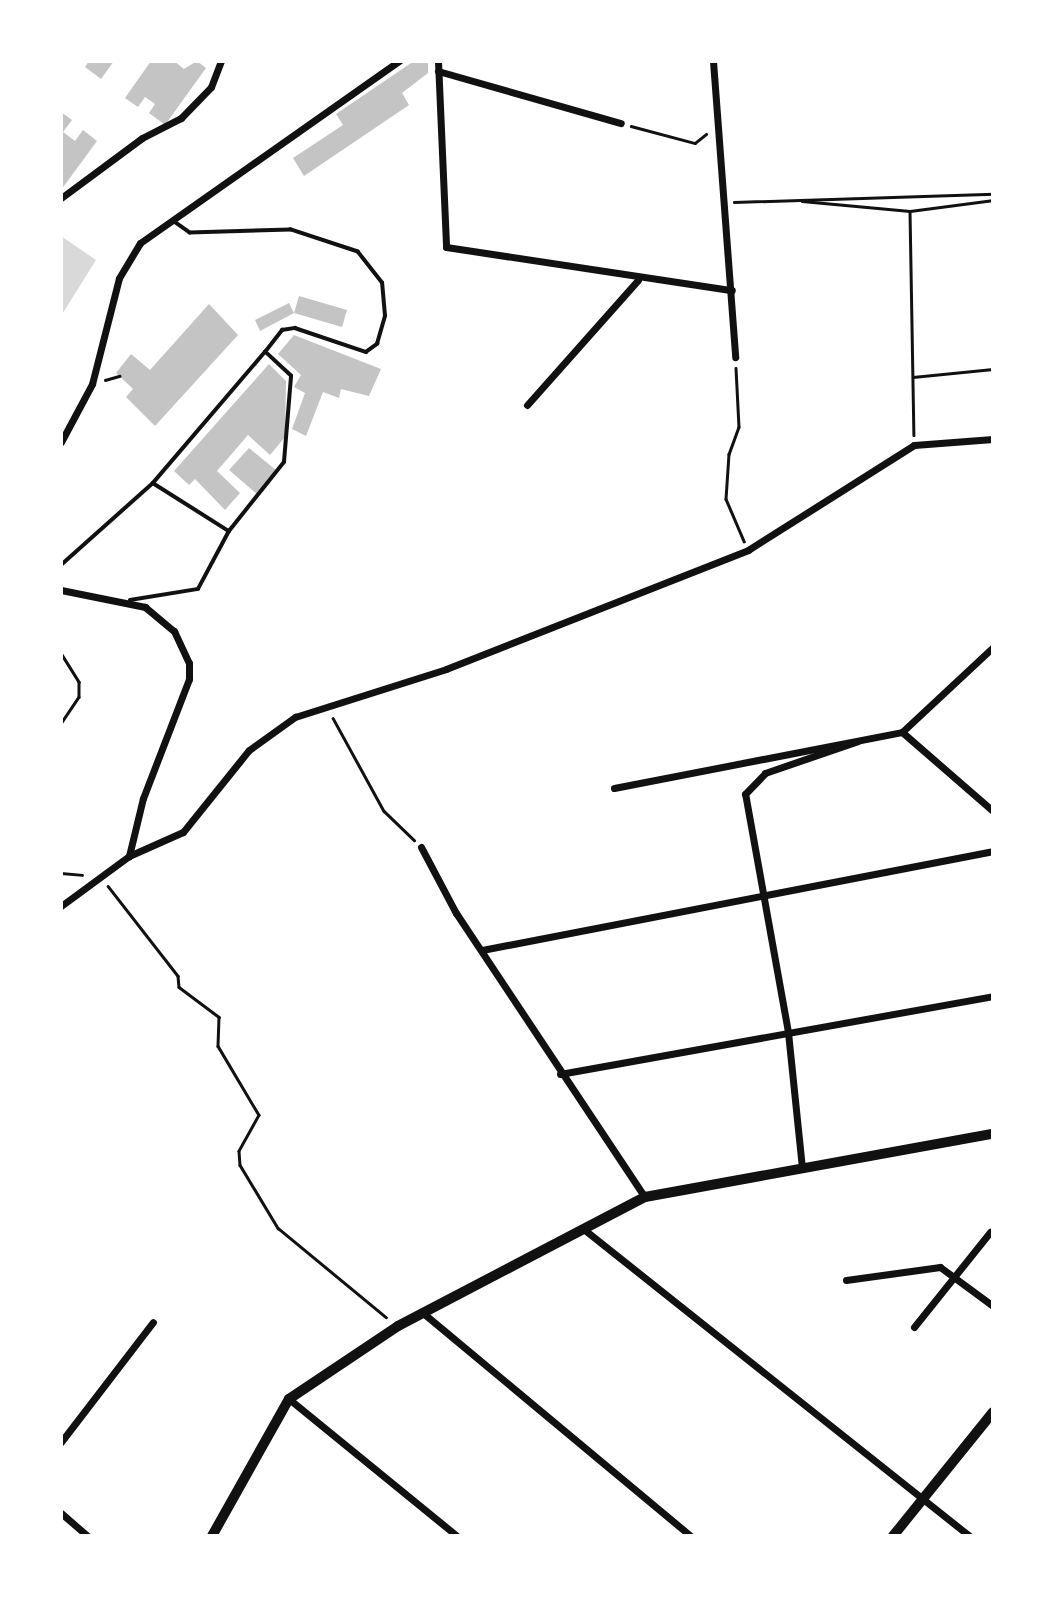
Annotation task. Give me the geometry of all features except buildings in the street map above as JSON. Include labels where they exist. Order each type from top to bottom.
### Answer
[{"type":"main road","points":[[212,1536],[289,1399],[398,1326],[586,1231],[645,1197],[993,1134]]},
{"type":"main road","points":[[893,1536],[993,1412]]},
{"type":"street","points":[[61,198],[142,138],[181,118],[211,87],[221,61]]},
{"type":"street","points":[[61,442],[92,384],[119,278],[140,243],[169,219],[400,61]]},
{"type":"street","points":[[438,61],[443,241],[446,247],[638,280],[732,290]]},
{"type":"street","points":[[713,61],[727,202],[735,357]]},
{"type":"street","points":[[438,71],[621,123]]},
{"type":"street","points":[[527,405],[576,343],[638,280]]},
{"type":"street","points":[[61,906],[130,856],[183,832],[249,750],[295,717],[446,669],[748,550],[914,445],[993,439]]},
{"type":"street","points":[[61,590],[130,600],[174,631],[190,679],[143,798],[130,856]]},
{"type":"street","points":[[614,788],[902,732],[993,647]]},
{"type":"street","points":[[902,732],[993,811]]},
{"type":"street","points":[[802,1168],[788,1032],[761,899],[745,794],[765,773],[858,741]]},
{"type":"street","points":[[421,847],[560,1074],[645,1197]]},
{"type":"street","points":[[482,950],[626,918],[761,899],[993,851]]},
{"type":"street","points":[[560,1074],[993,996]]},
{"type":"street","points":[[586,1231],[970,1536]]},
{"type":"street","points":[[914,1327],[957,1277],[990,1232]]},
{"type":"street","points":[[846,1280],[930,1266],[957,1277],[993,1306]]},
{"type":"street","points":[[423,1313],[691,1536]]},
{"type":"street","points":[[61,1441],[153,1322]]},
{"type":"street","points":[[289,1399],[457,1536]]},
{"type":"street","points":[[61,1513],[87,1536]]},
{"type":"lane","points":[[61,565],[153,483],[289,327],[372,348],[385,316],[374,265],[358,252],[291,230],[190,233],[169,219]]},
{"type":"lane","points":[[130,600],[190,595],[229,531],[273,480],[289,441],[291,376],[265,352]]},
{"type":"lane","points":[[153,483],[229,531]]},
{"type":"path","points":[[621,123],[695,143],[706,134]]},
{"type":"path","points":[[727,202],[993,194]]},
{"type":"path","points":[[792,200],[910,211],[993,200]]},
{"type":"path","points":[[910,211],[914,445]]},
{"type":"path","points":[[735,357],[739,427],[729,454],[726,499],[748,550]]},
{"type":"path","points":[[913,377],[993,369]]},
{"type":"path","points":[[61,653],[79,682],[79,697],[61,724]]},
{"type":"path","points":[[328,707],[384,811],[421,847]]},
{"type":"path","points":[[103,876],[130,921],[178,976],[179,987],[219,1017],[218,1046],[259,1115],[239,1151],[240,1165],[278,1228],[398,1326]]},
{"type":"shaded area","points":[[61,236],[96,260],[61,316]]}]
